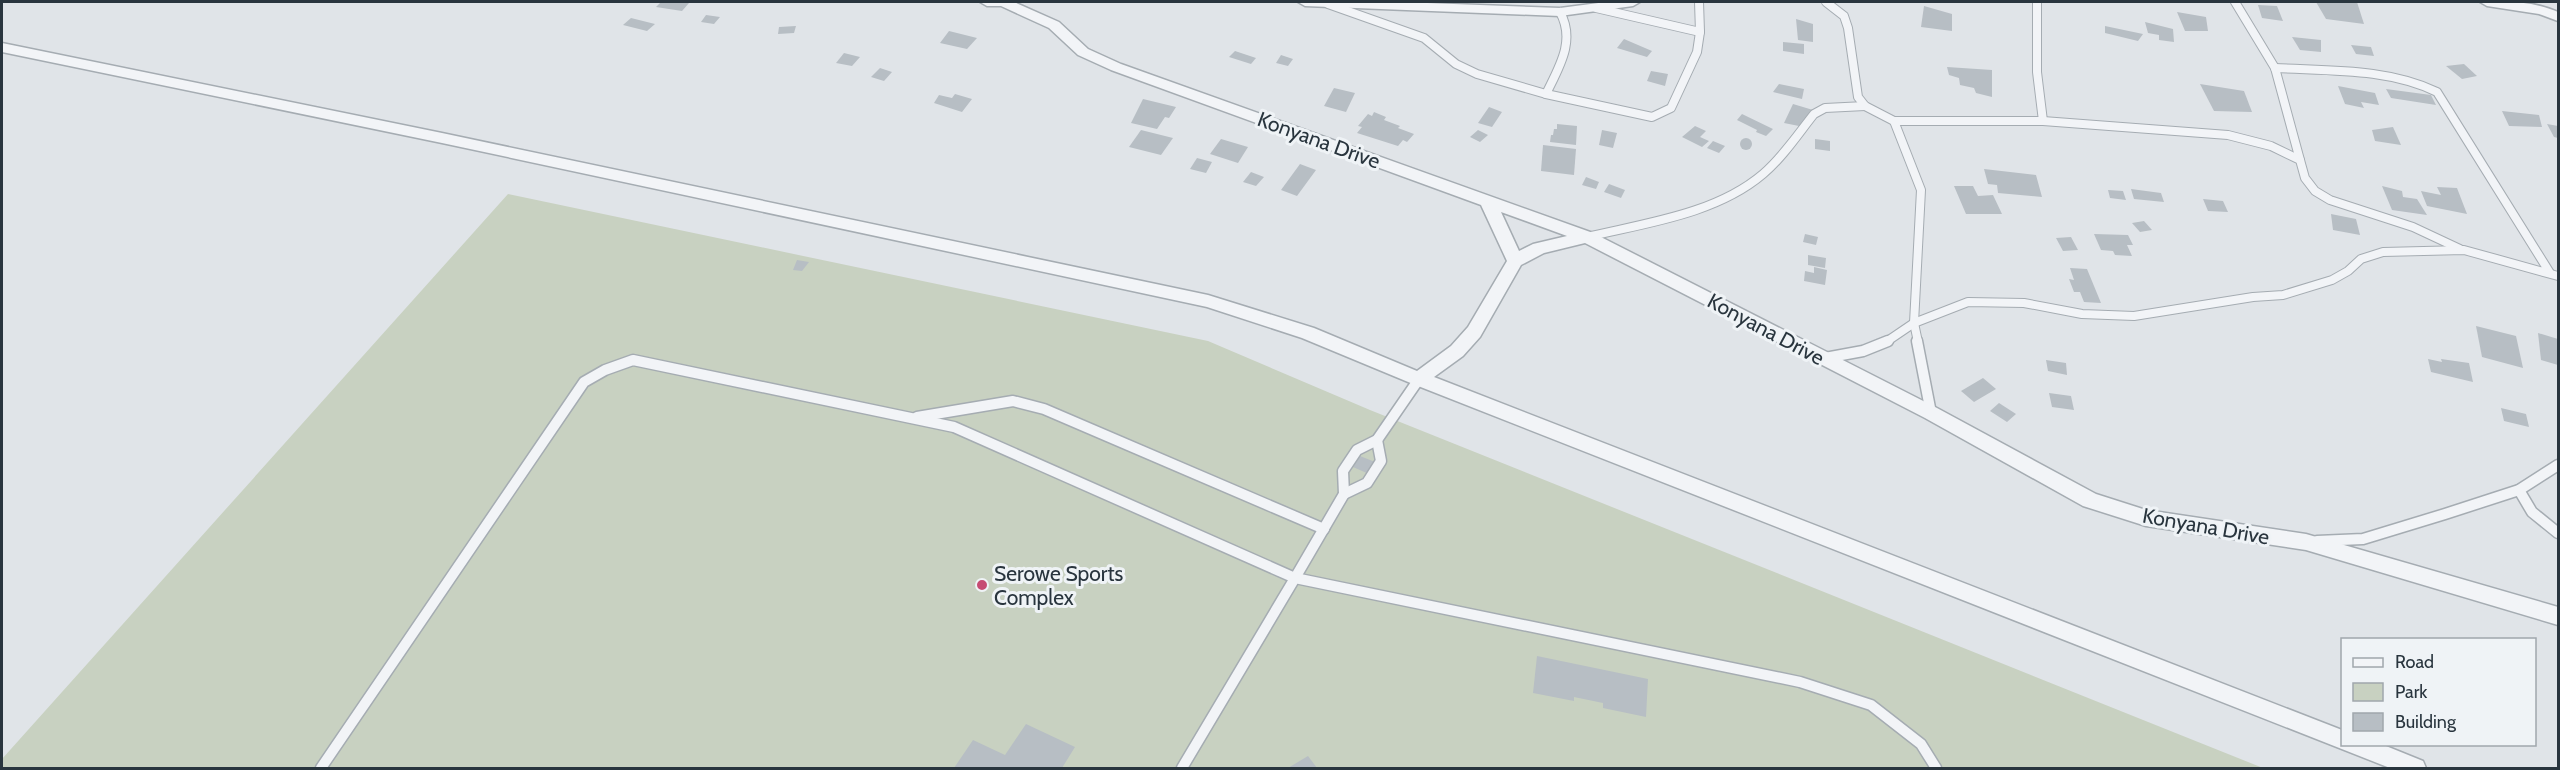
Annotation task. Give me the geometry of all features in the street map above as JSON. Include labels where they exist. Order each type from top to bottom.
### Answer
[{"type":"street","name":"Konyana Drive","points":[[987,2],[1004,2],[1054,25],[1083,52],[1116,66],[1587,237],[1931,413],[2090,500],[2146,518],[2306,542],[2559,616]]},
{"type":"street","points":[[1004,2],[1032,2]]},
{"type":"street","points":[[1305,2],[1560,12],[1633,2]]},
{"type":"street","points":[[2487,2],[2542,10],[2559,17]]},
{"type":"street","points":[[2,48],[1155,288],[1208,301],[1308,333],[1419,379],[2341,739]]},
{"type":"street","points":[[1487,200],[1515,261]]},
{"type":"street","points":[[1419,379],[1457,351],[1474,332],[1515,261],[1539,248],[1587,237]]},
{"type":"street","points":[[2358,746],[2415,768]]},
{"type":"lane","points":[[1323,2],[1424,38],[1456,64],[1477,74],[1546,94],[1652,117],[1671,108],[1693,62],[1700,32],[1699,2]]},
{"type":"lane","points":[[1826,2],[1844,16],[1848,28],[1856,91],[1865,106]]},
{"type":"lane","points":[[2037,2],[2037,72],[2043,122]]},
{"type":"lane","points":[[2235,2],[2275,68],[2300,160],[2306,178],[2315,191],[2330,200],[2414,227],[2464,250],[2554,274]]},
{"type":"lane","points":[[1596,8],[1700,32]]},
{"type":"lane","points":[[1546,94],[1559,69],[1569,34],[1566,21],[1560,12]]},
{"type":"lane","points":[[2275,68],[2394,77],[2427,85],[2437,92],[2554,274]]},
{"type":"lane","points":[[1587,237],[1665,218],[1731,195],[1763,174],[1814,114],[1825,108],[1865,106],[1894,121],[2043,122],[2228,135],[2271,146],[2300,160]]},
{"type":"lane","points":[[1894,121],[1921,190],[1914,323],[1931,413]]},
{"type":"lane","points":[[1822,358],[1863,351],[1884,344],[1914,323],[1968,302],[2024,303],[2082,314],[2134,316],[2253,297],[2283,295],[2332,280],[2348,271],[2361,259],[2383,252],[2464,250]]},
{"type":"lane","points":[[321,768],[584,382],[605,370],[633,360],[954,428],[1295,579],[1800,682],[1871,705],[1921,744],[1936,768]]},
{"type":"lane","points":[[1182,768],[1344,494],[1343,471],[1357,450],[1377,440],[1419,379]]},
{"type":"lane","points":[[912,418],[1012,401],[1044,409],[1324,529]]},
{"type":"lane","points":[[1344,494],[1367,483],[1372,476],[1381,461],[1377,440]]},
{"type":"lane","points":[[2306,542],[2362,539],[2518,490],[2559,465]]},
{"type":"lane","points":[[2518,490],[2532,512],[2559,533]]},
{"type":"green space","name":"Serowe Sports Complex","points":[[508,194],[1208,341],[1370,410],[2263,768],[2,768],[2,759]]},
{"type":"building","points":[[661,2],[689,3],[682,11],[656,7]]},
{"type":"building","points":[[2316,2],[2357,2],[2364,24],[2326,19]]},
{"type":"building","points":[[2258,5],[2277,6],[2283,21],[2262,18]]},
{"type":"building","points":[[1924,6],[1952,14],[1952,31],[1921,27]]},
{"type":"building","points":[[2177,12],[2206,17],[2208,31],[2185,31]]},
{"type":"building","points":[[706,15],[720,17],[714,24],[701,22]]},
{"type":"building","points":[[631,18],[655,24],[647,31],[623,25]]},
{"type":"building","points":[[1796,19],[1813,24],[1813,42],[1798,40]]},
{"type":"building","points":[[2145,22],[2173,29],[2174,42],[2159,40],[2159,35],[2148,33]]},
{"type":"building","points":[[796,26],[794,33],[778,34],[779,27]]},
{"type":"building","points":[[2105,26],[2143,34],[2138,41],[2105,33]]},
{"type":"building","points":[[949,31],[977,38],[967,49],[940,43]]},
{"type":"building","points":[[2292,37],[2321,40],[2321,52],[2300,50]]},
{"type":"building","points":[[1624,39],[1652,51],[1647,57],[1617,48]]},
{"type":"building","points":[[1783,42],[1804,44],[1804,54],[1783,51]]},
{"type":"building","points":[[2351,45],[2371,47],[2374,56],[2356,54]]},
{"type":"building","points":[[1235,51],[1256,58],[1251,64],[1229,57]]},
{"type":"building","points":[[844,53],[860,57],[852,66],[836,63]]},
{"type":"building","points":[[1281,55],[1293,59],[1288,66],[1276,63]]},
{"type":"building","points":[[2464,64],[2477,76],[2462,79],[2446,66]]},
{"type":"building","points":[[1947,67],[1992,70],[1992,97],[1976,93],[1974,88],[1960,85],[1959,78],[1949,75]]},
{"type":"building","points":[[880,68],[892,72],[884,81],[871,77]]},
{"type":"building","points":[[1651,71],[1668,74],[1665,86],[1647,81]]},
{"type":"building","points":[[1779,84],[1804,89],[1802,99],[1773,92]]},
{"type":"building","points":[[2200,84],[2244,91],[2252,112],[2214,111]]},
{"type":"building","points":[[2338,86],[2375,93],[2379,105],[2361,102],[2364,108],[2345,104]]},
{"type":"building","points":[[1334,88],[1355,93],[1346,112],[1324,106]]},
{"type":"building","points":[[2386,89],[2431,95],[2436,105],[2391,98]]},
{"type":"building","points":[[955,94],[972,99],[962,112],[934,103],[939,95],[952,98]]},
{"type":"building","points":[[1143,99],[1176,107],[1169,118],[1165,117],[1157,129],[1131,123]]},
{"type":"building","points":[[1793,104],[1813,110],[1799,126],[1784,123]]},
{"type":"building","points":[[1489,107],[1502,112],[1492,127],[1478,123]]},
{"type":"building","points":[[2502,111],[2539,115],[2542,127],[2509,126]]},
{"type":"building","points":[[1374,112],[1386,117],[1384,120],[1400,126],[1398,128],[1414,134],[1407,142],[1403,140],[1398,146],[1357,133],[1362,127],[1358,126],[1368,114],[1372,116]]},
{"type":"building","points":[[1742,114],[1773,129],[1766,136],[1756,132],[1757,130],[1737,120]]},
{"type":"building","points":[[1557,124],[1577,126],[1576,145],[1550,142],[1554,129],[1557,129]]},
{"type":"building","points":[[2547,124],[2558,126],[2558,138],[2554,137]]},
{"type":"building","points":[[1695,126],[1706,131],[1700,137],[1709,141],[1702,147],[1682,137]]},
{"type":"building","points":[[2393,127],[2401,145],[2375,141],[2372,130]]},
{"type":"building","points":[[1141,130],[1173,138],[1161,155],[1129,147]]},
{"type":"building","points":[[1478,130],[1488,135],[1480,142],[1470,137]]},
{"type":"building","points":[[1602,130],[1617,133],[1613,148],[1599,145]]},
{"type":"building","points":[[1746,138],[1752,144],[1746,150],[1740,144]]},
{"type":"building","points":[[1221,139],[1248,147],[1238,163],[1210,154]]},
{"type":"building","points":[[1815,139],[1830,141],[1830,151],[1815,149]]},
{"type":"building","points":[[1713,141],[1725,146],[1719,153],[1707,148]]},
{"type":"building","points":[[1543,145],[1576,149],[1574,175],[1541,171]]},
{"type":"building","points":[[1197,158],[1212,162],[1206,173],[1190,169]]},
{"type":"building","points":[[1300,164],[1316,170],[1297,196],[1281,190]]},
{"type":"building","points":[[1984,169],[2036,175],[2042,197],[1998,193],[1997,185],[1988,184]]},
{"type":"building","points":[[1251,172],[1264,177],[1256,186],[1243,182]]},
{"type":"building","points":[[1586,177],[1599,182],[1596,189],[1582,185]]},
{"type":"building","points":[[1609,184],[1625,190],[1621,198],[1604,192]]},
{"type":"building","points":[[1954,186],[1973,186],[1978,196],[1993,195],[2002,214],[1966,214]]},
{"type":"building","points":[[2382,186],[2402,191],[2403,197],[2417,199],[2427,215],[2392,210]]},
{"type":"building","points":[[2437,187],[2457,188],[2467,214],[2427,206],[2421,191],[2441,195]]},
{"type":"building","points":[[2131,189],[2161,193],[2164,202],[2134,199]]},
{"type":"building","points":[[2108,190],[2123,191],[2126,200],[2110,198]]},
{"type":"building","points":[[2203,199],[2223,201],[2228,212],[2208,211]]},
{"type":"building","points":[[2331,214],[2356,219],[2360,235],[2333,230]]},
{"type":"building","points":[[2144,221],[2152,230],[2140,232],[2132,223]]},
{"type":"building","points":[[1805,234],[1818,237],[1816,245],[1803,242]]},
{"type":"building","points":[[2094,234],[2128,235],[2133,245],[2127,245],[2132,256],[2115,255],[2113,251],[2101,250]]},
{"type":"building","points":[[2071,237],[2078,250],[2063,251],[2056,238]]},
{"type":"building","points":[[1808,255],[1826,258],[1825,268],[1808,265]]},
{"type":"building","points":[[797,260],[809,262],[802,271],[793,270]]},
{"type":"building","points":[[1814,267],[1827,270],[1825,285],[1804,281],[1805,271],[1814,273]]},
{"type":"building","points":[[2070,268],[2087,269],[2101,303],[2084,302],[2080,292],[2074,292],[2069,279],[2074,280]]},
{"type":"building","points":[[2476,326],[2516,336],[2523,368],[2482,357]]},
{"type":"building","points":[[2538,333],[2558,339],[2558,365],[2541,360]]},
{"type":"building","points":[[2428,359],[2469,363],[2473,382],[2431,372]]},
{"type":"building","points":[[2046,360],[2066,363],[2067,375],[2048,371]]},
{"type":"building","points":[[1983,378],[1996,389],[1974,402],[1961,391]]},
{"type":"building","points":[[2049,393],[2071,396],[2074,410],[2052,407]]},
{"type":"building","points":[[1999,403],[2016,414],[2007,422],[1990,411]]},
{"type":"building","points":[[2501,408],[2526,414],[2529,427],[2504,421]]},
{"type":"building","points":[[1360,456],[1375,462],[1369,474],[1353,467]]},
{"type":"building","points":[[1537,656],[1648,679],[1646,717],[1603,708],[1603,703],[1574,697],[1574,701],[1533,693]]},
{"type":"building","points":[[1026,724],[1075,747],[1062,768],[954,768],[973,740],[1005,755]]},
{"type":"building","points":[[1308,756],[1317,768],[1288,768]]},
{"type":"place","name":"Serowe Sports Complex","points":[[982,585]]}]
